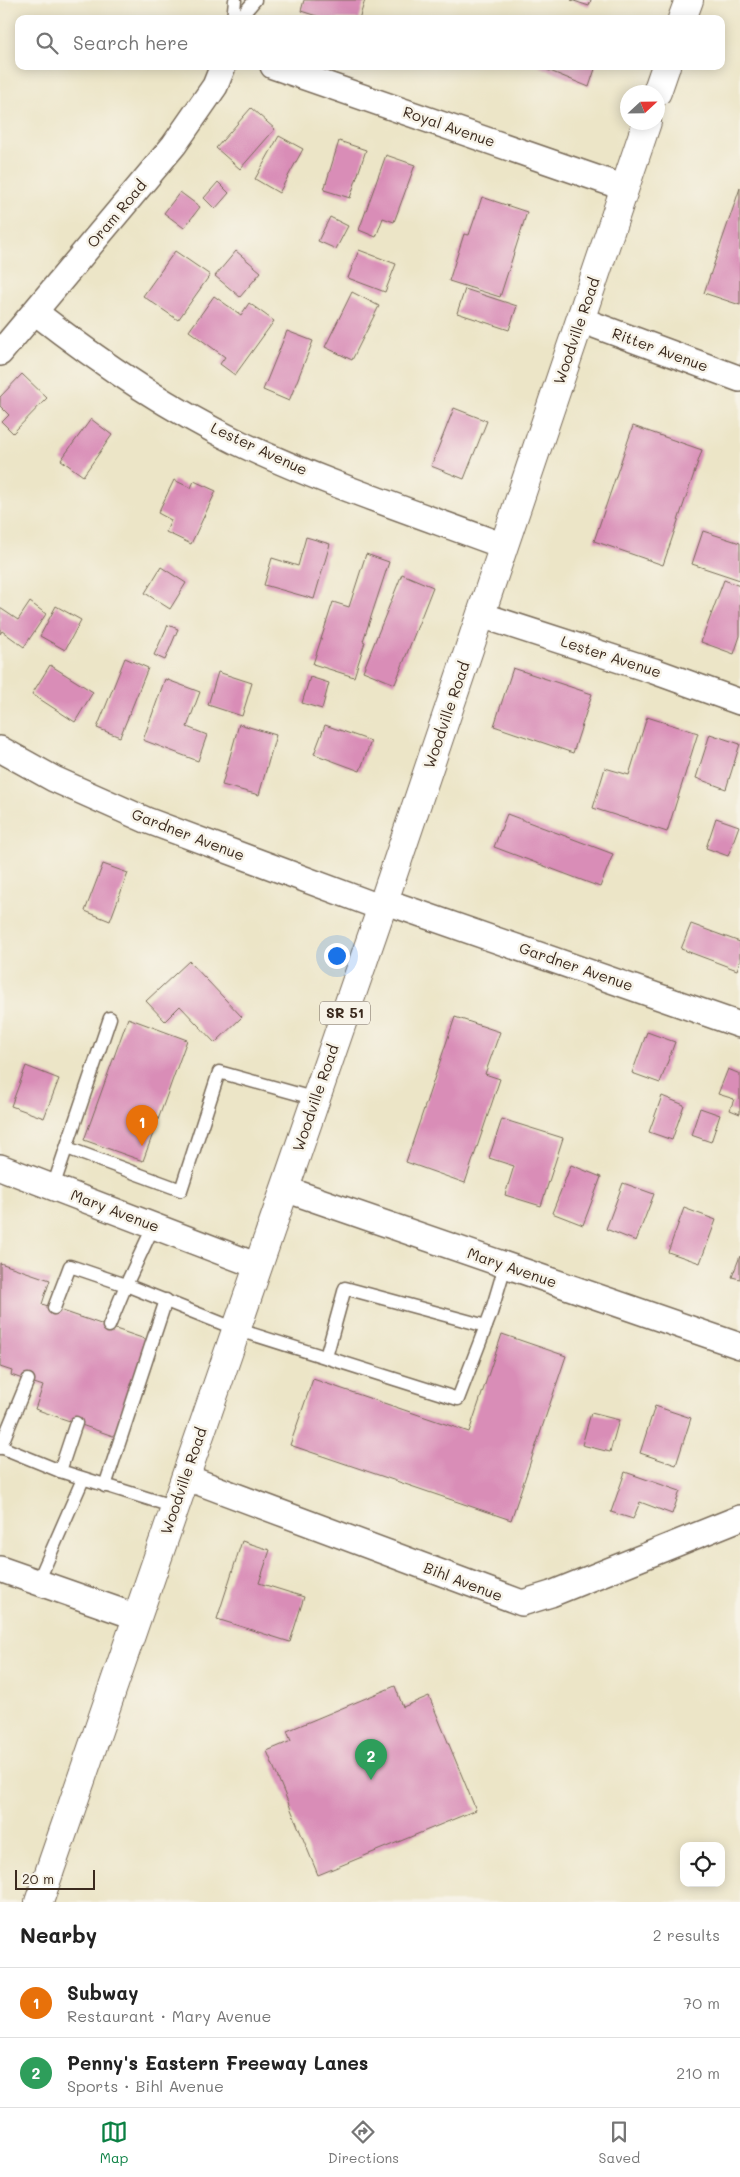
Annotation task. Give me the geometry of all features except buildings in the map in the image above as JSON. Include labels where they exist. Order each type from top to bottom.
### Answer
[{"type":"main road","points":[[683,15],[689,0]]},
{"type":"main road","points":[[660,85],[665,70]]},
{"type":"main road","name":"Woodville Road","points":[[38,1902],[383,904],[644,130]]},
{"type":"street","name":"Oram Road","points":[[0,353],[174,145],[214,86],[221,70]]},
{"type":"street","name":"Royal Avenue","points":[[285,70],[625,188]]},
{"type":"street","name":"Lester Avenue","points":[[35,312],[129,382],[238,442],[323,478],[504,546]]},
{"type":"street","name":"Ritter Avenue","points":[[580,320],[740,379]]},
{"type":"street","name":"Lester Avenue","points":[[481,615],[654,671],[740,702]]},
{"type":"street","name":"Gardner Avenue","points":[[0,749],[54,779],[129,813],[383,904],[740,1025]]},
{"type":"street","name":"Mary Avenue","points":[[0,1167],[258,1266]]},
{"type":"street","name":"Mary Avenue","points":[[285,1189],[740,1346]]},
{"type":"street","name":"Bihl Avenue","points":[[185,1477],[522,1602],[551,1594],[740,1518]]},
{"type":"street","points":[[0,1569],[137,1617]]},
{"type":"lane","points":[[233,15],[235,0]]},
{"type":"lane","points":[[242,15],[255,0]]},
{"type":"lane","points":[[53,1187],[110,1018]]},
{"type":"lane","points":[[67,1148],[182,1190],[219,1072],[316,1099]]},
{"type":"lane","points":[[110,1326],[126,1285],[154,1225]]},
{"type":"lane","points":[[54,1308],[70,1266],[166,1300],[236,1329],[458,1399],[486,1326],[506,1266]]},
{"type":"lane","points":[[326,1357],[345,1288],[486,1326]]},
{"type":"lane","points":[[105,1486],[166,1300]]},
{"type":"lane","points":[[28,1380],[0,1448],[83,1479],[175,1507]]},
{"type":"lane","points":[[60,1471],[76,1423]]},
{"type":"lane","points":[[38,1582],[83,1479]]},
{"type":"place","name":"Subway","points":[[142,1146]]},
{"type":"place","name":"Penny's Eastern Freeway Lanes","points":[[371,1780]]}]
